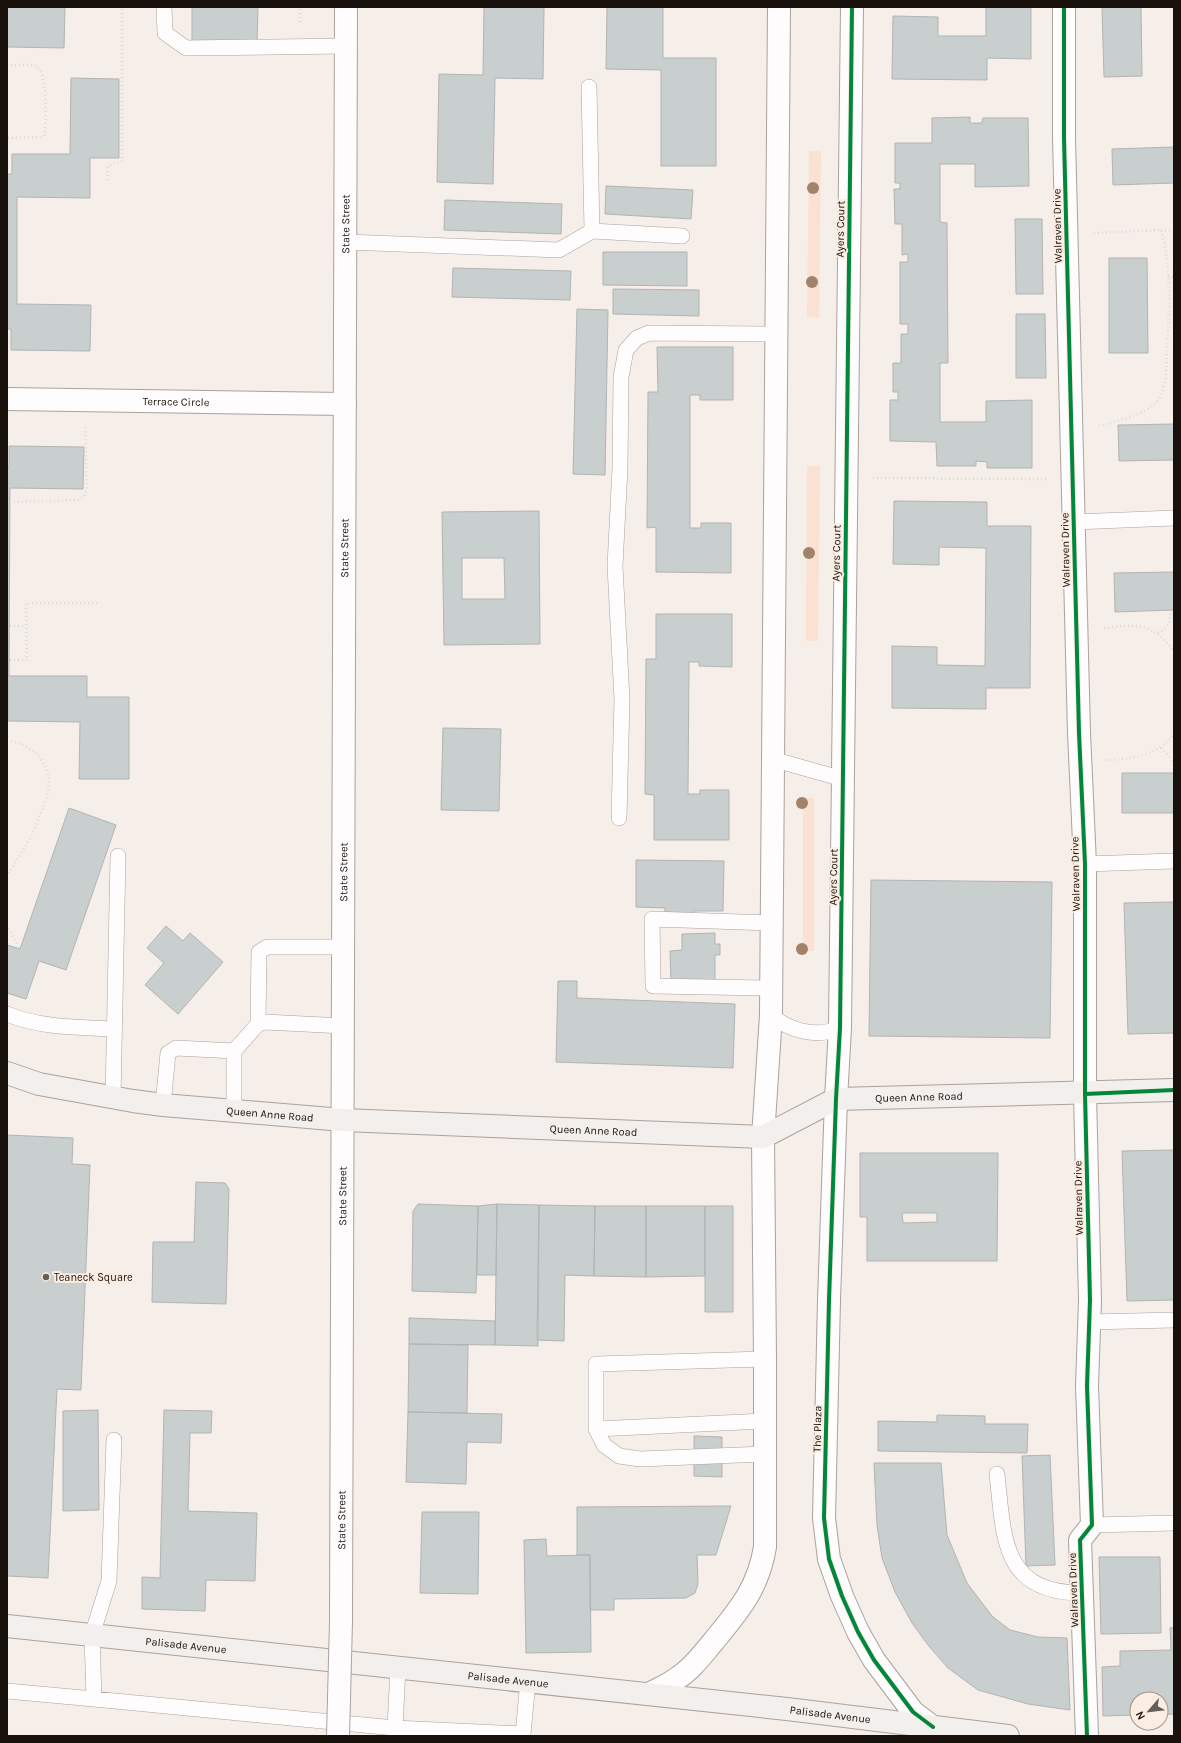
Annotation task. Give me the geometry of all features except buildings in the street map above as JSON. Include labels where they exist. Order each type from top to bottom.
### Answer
[{"type":"street","name":"State Street","points":[[338,1736],[341,1621],[344,1026],[346,7]]},
{"type":"street","points":[[649,1694],[677,1679],[700,1659],[739,1611],[762,1567],[765,1547],[763,1137],[771,1015],[779,7]]},
{"type":"street","name":"Ayers Court","points":[[836,1099],[840,1028],[852,7]]},
{"type":"street","name":"Walraven Drive","points":[[1064,7],[1064,138],[1072,480],[1080,761],[1085,864],[1085,1094],[1089,1322],[1087,1386],[1092,1525],[1080,1540],[1087,1736]]},
{"type":"street","name":"Terrace Circle","points":[[7,399],[345,404]]},
{"type":"street","name":"Queen Anne Road","points":[[7,1073],[39,1084],[113,1098],[163,1105],[343,1120],[763,1137],[836,1099],[1085,1094],[1174,1090]]},
{"type":"street","name":"The Plaza","points":[[836,1099],[824,1518],[829,1559],[842,1596],[858,1632],[874,1660],[894,1689],[913,1712],[933,1727]]},
{"type":"street","name":"Palisade Avenue","points":[[7,1626],[780,1708],[1008,1736]]},
{"type":"lane","points":[[164,7],[165,33],[186,48],[346,46]]},
{"type":"lane","points":[[589,87],[592,231]]},
{"type":"lane","points":[[346,242],[559,250],[592,231],[682,236]]},
{"type":"lane","points":[[619,818],[622,699],[615,566],[620,468],[621,377],[626,350],[637,338],[649,333],[776,334]]},
{"type":"lane","points":[[1074,522],[1174,518]]},
{"type":"lane","points":[[772,759],[843,779]]},
{"type":"lane","points":[[113,1098],[118,856]]},
{"type":"lane","points":[[1085,864],[1174,861]]},
{"type":"lane","points":[[771,922],[652,919],[653,986],[771,988]]},
{"type":"lane","points":[[258,1024],[259,952],[267,947],[344,947]]},
{"type":"lane","points":[[7,1014],[18,1019],[60,1026],[114,1029]]},
{"type":"lane","points":[[771,1015],[784,1024],[800,1031],[822,1032],[840,1028]]},
{"type":"lane","points":[[234,1111],[234,1051],[258,1024],[265,1022],[344,1026]]},
{"type":"lane","points":[[163,1105],[168,1053],[176,1048],[234,1051]]},
{"type":"lane","points":[[1089,1322],[1174,1320]]},
{"type":"lane","points":[[765,1360],[596,1364],[596,1429],[604,1445],[619,1456],[640,1459],[765,1454]]},
{"type":"lane","points":[[596,1429],[765,1421]]},
{"type":"lane","points":[[94,1699],[92,1635],[109,1581],[114,1440]]},
{"type":"lane","points":[[997,1474],[1002,1527],[1007,1546],[1015,1565],[1026,1577],[1044,1588],[1069,1593],[1082,1593]]},
{"type":"lane","points":[[1092,1525],[1174,1523]]},
{"type":"lane","points":[[395,1728],[398,1667]]},
{"type":"lane","points":[[7,1691],[395,1728],[523,1734],[528,1681]]},
{"type":"path","points":[[107,180],[108,166],[122,161],[122,7]]},
{"type":"path","points":[[7,66],[33,65],[39,70],[44,82],[45,131],[44,135],[40,137],[7,138]]},
{"type":"path","points":[[1071,433],[1113,422],[1138,413],[1157,401],[1162,392],[1165,379],[1169,304],[1164,239],[1161,230]]},
{"type":"path","points":[[1066,234],[1174,230]]},
{"type":"path","points":[[1168,276],[1174,277]]},
{"type":"path","points":[[10,502],[78,500],[84,497],[87,489],[84,400]]},
{"type":"path","points":[[846,477],[1072,480]]},
{"type":"path","points":[[10,660],[27,660],[26,603],[98,603]]},
{"type":"path","points":[[1158,633],[1168,627],[1171,610]]},
{"type":"path","points":[[10,626],[26,626]]},
{"type":"path","points":[[1076,630],[1140,626],[1154,630],[1174,651]]},
{"type":"path","points":[[1080,761],[1124,760],[1160,748],[1174,735]]},
{"type":"path","points":[[7,741],[20,743],[36,753],[47,771],[50,788],[28,843],[12,865],[7,876]]},
{"type":"path","points":[[1160,748],[1169,756],[1174,765]]},
{"type":"path","points":[[7,925],[20,949]]},
{"type":"shaded area","points":[[809,151],[821,151],[819,318],[807,317]]},
{"type":"shaded area","points":[[807,466],[820,466],[818,641],[806,641]]},
{"type":"shaded area","points":[[803,798],[814,798],[814,951],[803,951]]},
{"type":"cycle path","points":[[852,7],[840,1028],[829,1300],[824,1518],[829,1559],[842,1596],[858,1632],[874,1660],[913,1712],[933,1727]]},
{"type":"cycle path","points":[[1064,7],[1064,138],[1079,733],[1085,864],[1085,1094],[1090,1300],[1087,1386],[1092,1525],[1080,1540],[1087,1736]]},
{"type":"cycle path","points":[[1085,1094],[1174,1090]]},
{"type":"place","name":"Teaneck Square","points":[[46,1277]]}]
